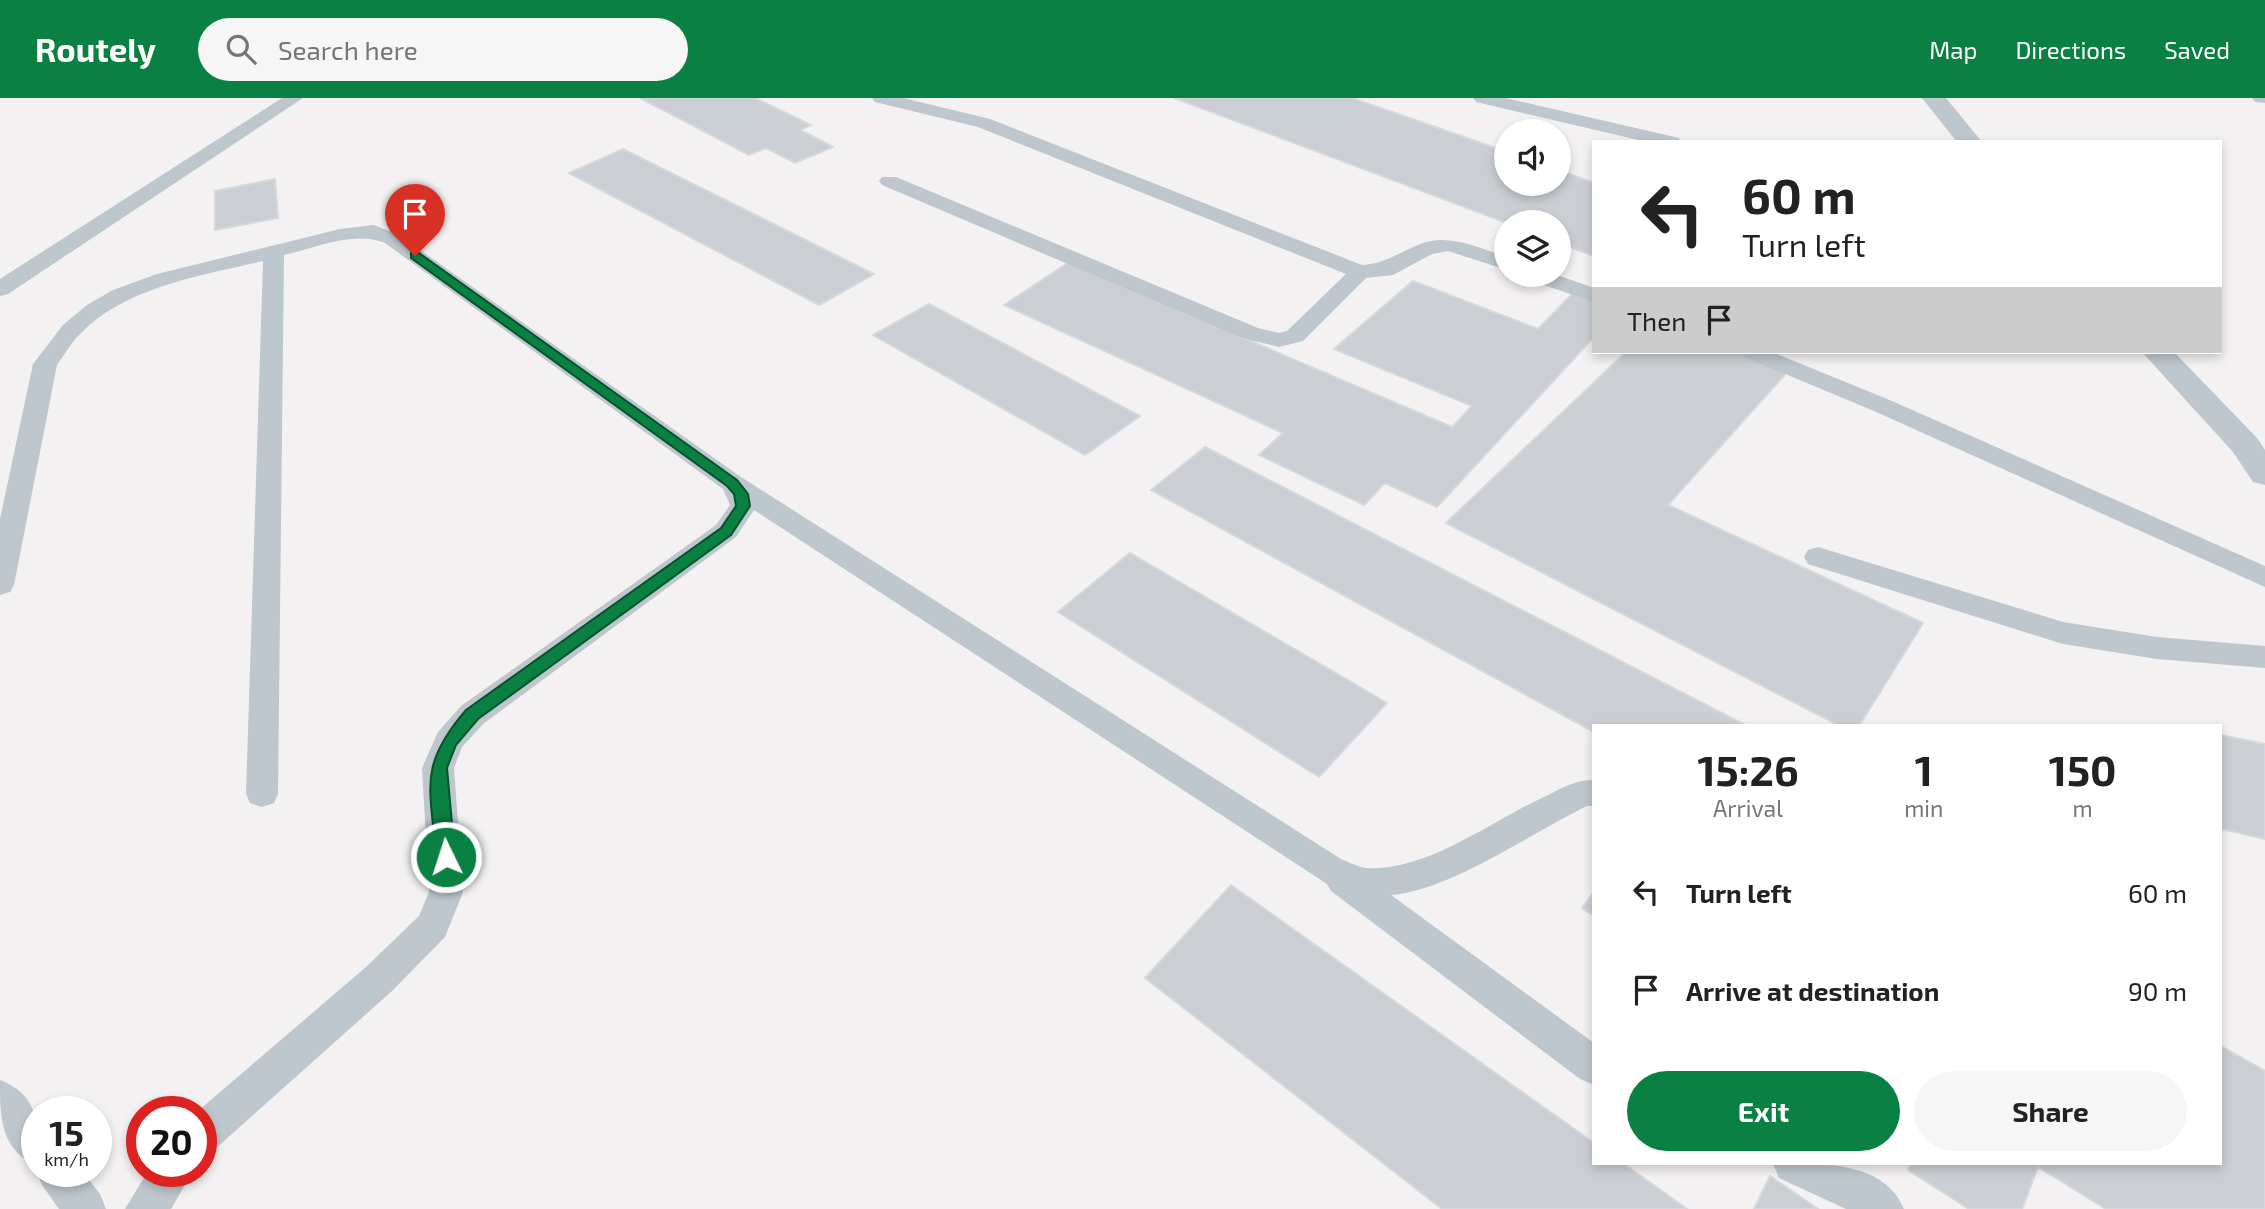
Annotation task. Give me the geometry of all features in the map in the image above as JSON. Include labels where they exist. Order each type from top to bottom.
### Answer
[{"type":"street","points":[[1934,98],[1968,140]]},
{"type":"street","points":[[2159,354],[2245,445],[2265,474]]},
{"type":"lane","points":[[0,289],[294,98]]},
{"type":"lane","points":[[881,98],[984,123],[1360,272],[1385,270],[1427,248],[1449,245],[1494,260]]},
{"type":"lane","points":[[1482,98],[1663,140]]},
{"type":"lane","points":[[889,181],[1250,333],[1279,340],[1295,336],[1360,272]]},
{"type":"lane","points":[[0,585],[45,364],[71,330],[95,310],[121,295],[165,279],[340,235],[374,231],[392,239],[732,483],[1329,869],[1592,1065]]},
{"type":"lane","points":[[262,794],[274,251]]},
{"type":"lane","points":[[1571,287],[1592,294]]},
{"type":"lane","points":[[1757,354],[2265,577]]},
{"type":"lane","points":[[217,1121],[379,979],[432,926],[446,892],[438,768],[449,741],[472,715],[726,531],[743,506],[741,494],[732,483]]},
{"type":"lane","points":[[1818,557],[2063,632],[2157,648],[2265,657]]},
{"type":"lane","points":[[1329,869],[1364,883],[1406,878],[1470,853],[1528,819],[1584,793],[1592,793]]},
{"type":"lane","points":[[0,1099],[21,1126]]},
{"type":"lane","points":[[1795,1165],[1851,1188],[1883,1209]]},
{"type":"lane","points":[[68,1187],[85,1209]]},
{"type":"lane","points":[[146,1209],[162,1187]]},
{"type":"building","points":[[640,98],[755,98],[811,125],[800,130],[833,147],[795,163],[766,148],[749,155]]},
{"type":"building","points":[[1174,98],[1352,98],[1494,147],[1494,196],[1571,196],[1571,174],[1592,182],[1592,255],[1571,247],[1571,210],[1494,210],[1494,218]]},
{"type":"building","points":[[623,149],[874,274],[819,305],[569,173]]},
{"type":"building","points":[[275,179],[278,218],[215,230],[215,191]]},
{"type":"building","points":[[1068,263],[1452,427],[1472,406],[1334,349],[1413,281],[1538,329],[1574,292],[1592,298],[1592,339],[1437,507],[1385,483],[1364,505],[1259,455],[1283,433],[1004,305]]},
{"type":"building","points":[[929,304],[1140,416],[1085,455],[873,335]]},
{"type":"building","points":[[1624,354],[1743,354],[1788,371],[1668,505],[1923,623],[1860,724],[1836,724],[1446,523]]},
{"type":"building","points":[[1205,447],[1743,724],[1592,724],[1592,731],[1151,490]]},
{"type":"building","points":[[1130,553],[1387,703],[1319,777],[1058,612]]},
{"type":"building","points":[[2222,735],[2265,744],[2265,839],[2222,829]]},
{"type":"building","points":[[1231,885],[1592,1142],[1592,1165],[1625,1165],[1687,1209],[1442,1209],[1145,978]]},
{"type":"building","points":[[1592,895],[1592,915],[1582,908]]},
{"type":"building","points":[[2222,1047],[2265,1071],[2265,1209],[2106,1209],[2038,1167],[2022,1209],[1969,1209],[1908,1170],[1910,1165],[2222,1165]]},
{"type":"building","points":[[1770,1176],[1818,1209],[1754,1209]]},
{"type":"route","points":[[415,256],[732,483],[741,494],[743,506],[737,519],[726,531],[472,715],[449,741],[438,768],[446,857]]}]
